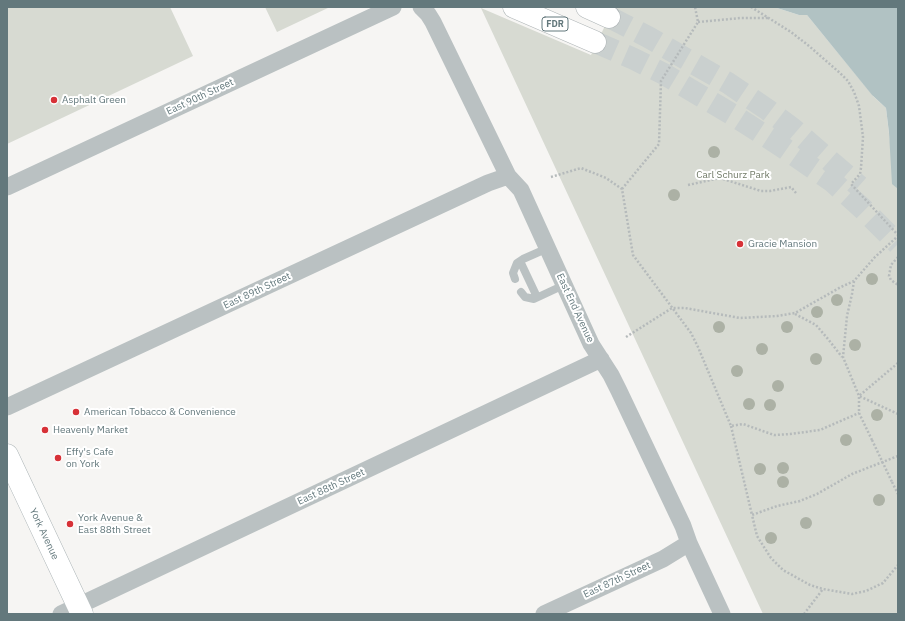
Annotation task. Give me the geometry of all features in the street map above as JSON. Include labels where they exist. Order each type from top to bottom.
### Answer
[{"type":"main road","name":"FDR","points":[[514,7],[595,42]]},
{"type":"main road","points":[[587,7],[609,17]]},
{"type":"main road","name":"York Avenue","points":[[7,455],[73,611]]},
{"type":"street","name":"East 90th Street","points":[[7,187],[393,7]]},
{"type":"street","name":"East End Avenue","points":[[421,7],[433,22],[508,176],[521,190],[591,344],[620,391],[722,614]]},
{"type":"street","name":"East 89th Street","points":[[7,407],[481,187],[508,176]]},
{"type":"street","name":"East 88th Street","points":[[73,611],[601,359]]},
{"type":"street","name":"East 87th Street","points":[[544,614],[663,559],[689,544]]},
{"type":"lane","points":[[515,279],[513,273],[517,263],[548,248]]},
{"type":"lane","points":[[520,261],[537,297]]},
{"type":"lane","points":[[522,292],[525,297],[534,299],[564,285]]},
{"type":"path","points":[[622,189],[659,144],[661,81],[698,22],[695,7]]},
{"type":"path","points":[[626,337],[672,308],[685,308],[740,318],[777,316],[795,313],[841,287],[854,282],[875,257],[898,235],[851,184],[860,174],[861,168],[862,137],[860,113],[854,92],[840,73],[826,60],[790,32],[751,7]]},
{"type":"path","points":[[698,22],[741,18],[769,18]]},
{"type":"path","points":[[551,177],[581,168],[606,178],[622,189],[633,255],[691,333],[698,347],[731,426],[757,536],[771,558],[783,570],[810,586],[852,594],[866,591],[883,582],[897,567]]},
{"type":"path","points":[[688,185],[720,178],[762,191],[791,187],[796,193]]},
{"type":"path","points":[[898,257],[891,265],[889,276],[891,280],[898,285]]},
{"type":"path","points":[[842,357],[847,316],[854,282]]},
{"type":"path","points":[[795,313],[816,325],[842,357],[859,396],[859,413],[898,494]]},
{"type":"path","points":[[859,396],[898,363]]},
{"type":"path","points":[[859,396],[898,414]]},
{"type":"path","points":[[731,426],[743,424],[774,435],[790,434],[820,430],[859,413]]},
{"type":"path","points":[[752,515],[777,506],[800,501],[852,474],[898,456]]},
{"type":"path","points":[[804,614],[823,589]]},
{"type":"green space","name":"Asphalt Green","points":[[7,7],[170,7],[193,56],[7,144]]},
{"type":"green space","points":[[265,7],[330,7],[277,32]]},
{"type":"green space","name":"Carl Schurz Park","points":[[614,7],[774,7],[799,15],[807,15],[874,97],[886,108],[895,185],[898,189],[898,614],[763,614],[481,8],[591,55]]},
{"type":"shaded area","points":[[774,7],[898,7],[898,189],[892,184],[886,108],[872,95],[807,15],[799,15]]},
{"type":"tunnel","points":[[609,17],[648,37],[728,83],[768,110],[792,128],[859,186]]},
{"type":"tunnel","points":[[595,42],[664,74],[733,115],[781,146],[833,182],[898,244]]},
{"type":"place","name":"Asphalt Green","points":[[54,100]]},
{"type":"place","name":"Gracie Mansion","points":[[740,244]]},
{"type":"place","name":"American Tobacco & Convenience","points":[[76,412]]},
{"type":"place","name":"Heavenly Market","points":[[45,430]]},
{"type":"place","name":"Effy's Cafe on York","points":[[58,458]]},
{"type":"place","name":"York Avenue & East 88th Street","points":[[70,524]]}]
